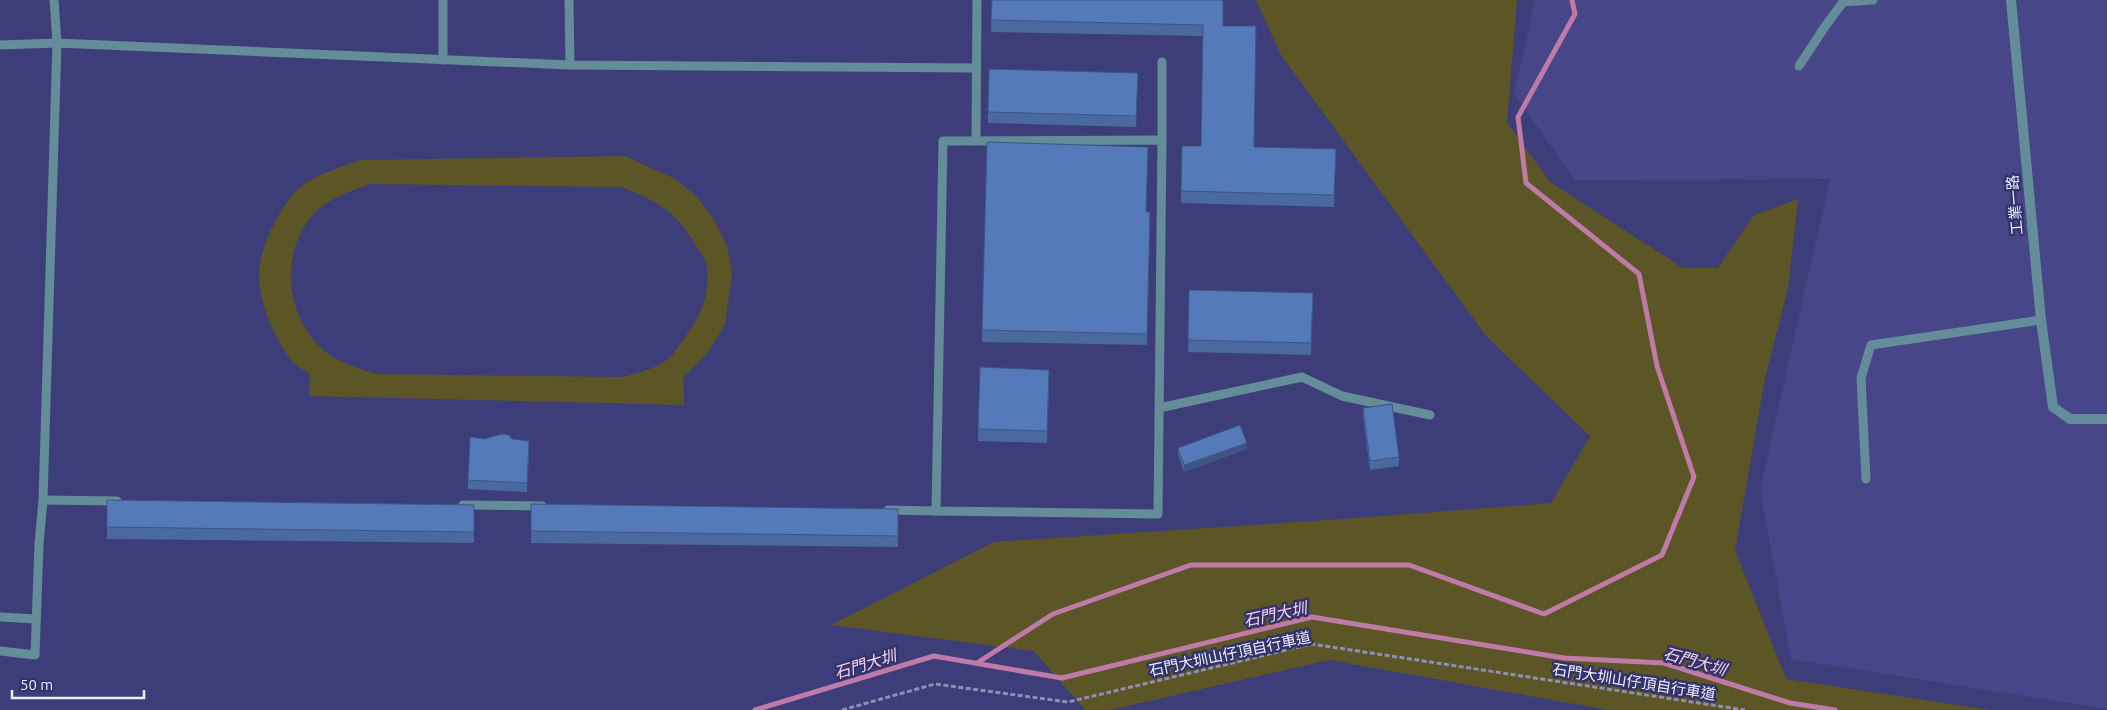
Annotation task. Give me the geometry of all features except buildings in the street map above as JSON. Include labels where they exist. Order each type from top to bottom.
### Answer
[{"type":"street","name":"工業一路","points":[[2011,0],[2041,320],[2054,407],[2070,419],[2107,420]]},
{"type":"lane","points":[[0,651],[35,655],[39,544],[43,500],[57,43],[54,0]]},
{"type":"lane","points":[[443,0],[443,60]]},
{"type":"lane","points":[[569,0],[570,65]]},
{"type":"lane","points":[[976,0],[976,140]]},
{"type":"lane","points":[[1799,66],[1843,2],[1873,0]]},
{"type":"lane","points":[[0,45],[57,43],[570,65],[976,68]]},
{"type":"lane","points":[[876,510],[1158,514],[1162,62]]},
{"type":"lane","points":[[936,511],[943,142],[976,140],[1162,140]]},
{"type":"lane","points":[[1866,479],[1861,378],[1871,345],[2041,320]]},
{"type":"lane","points":[[1159,408],[1302,377],[1342,396],[1430,415]]},
{"type":"lane","points":[[43,500],[122,501]]},
{"type":"lane","points":[[450,505],[549,506]]},
{"type":"lane","points":[[0,617],[36,619]]},
{"type":"path","name":"石門大圳山仔頂自行車道","points":[[842,710],[935,684],[1068,702],[1312,644],[1745,710]]},
{"type":"shaded area","points":[[1256,0],[1517,0],[1507,122],[1550,182],[1683,268],[1718,268],[1753,216],[1798,199],[1788,288],[1765,378],[1735,550],[1786,679],[1990,710],[1608,710],[1329,660],[1110,710],[1085,710],[1034,651],[831,625],[994,542],[1551,503],[1590,436],[1486,336],[1281,55]]},
{"type":"shaded area","points":[[1535,0],[2107,0],[2107,709],[1791,659],[1760,489],[1830,179],[1575,180],[1514,94]]},
{"type":"shaded area","points":[[625,156],[675,179],[696,196],[713,218],[727,246],[732,273],[725,325],[708,352],[683,378],[684,405],[309,396],[310,374],[294,363],[285,351],[271,326],[266,312],[260,284],[261,258],[273,226],[283,208],[299,188],[321,175],[361,160]],"holes":[[[370,184],[621,187],[646,197],[674,216],[690,235],[706,263],[707,286],[705,296],[693,326],[671,356],[652,368],[622,377],[376,374],[347,364],[327,353],[309,334],[300,319],[294,302],[291,267],[301,232],[311,217],[323,205],[346,193]]]},
{"type":"waterway","points":[[977,663],[1053,614],[1191,565],[1409,565],[1544,614],[1662,555],[1694,477],[1657,366],[1639,274],[1526,183],[1518,117],[1575,14],[1572,0]]},
{"type":"waterway","name":"石門大圳","points":[[755,710],[934,656],[1062,678],[1312,617],[1564,658],[1664,663],[1790,703],[1835,710]]}]
